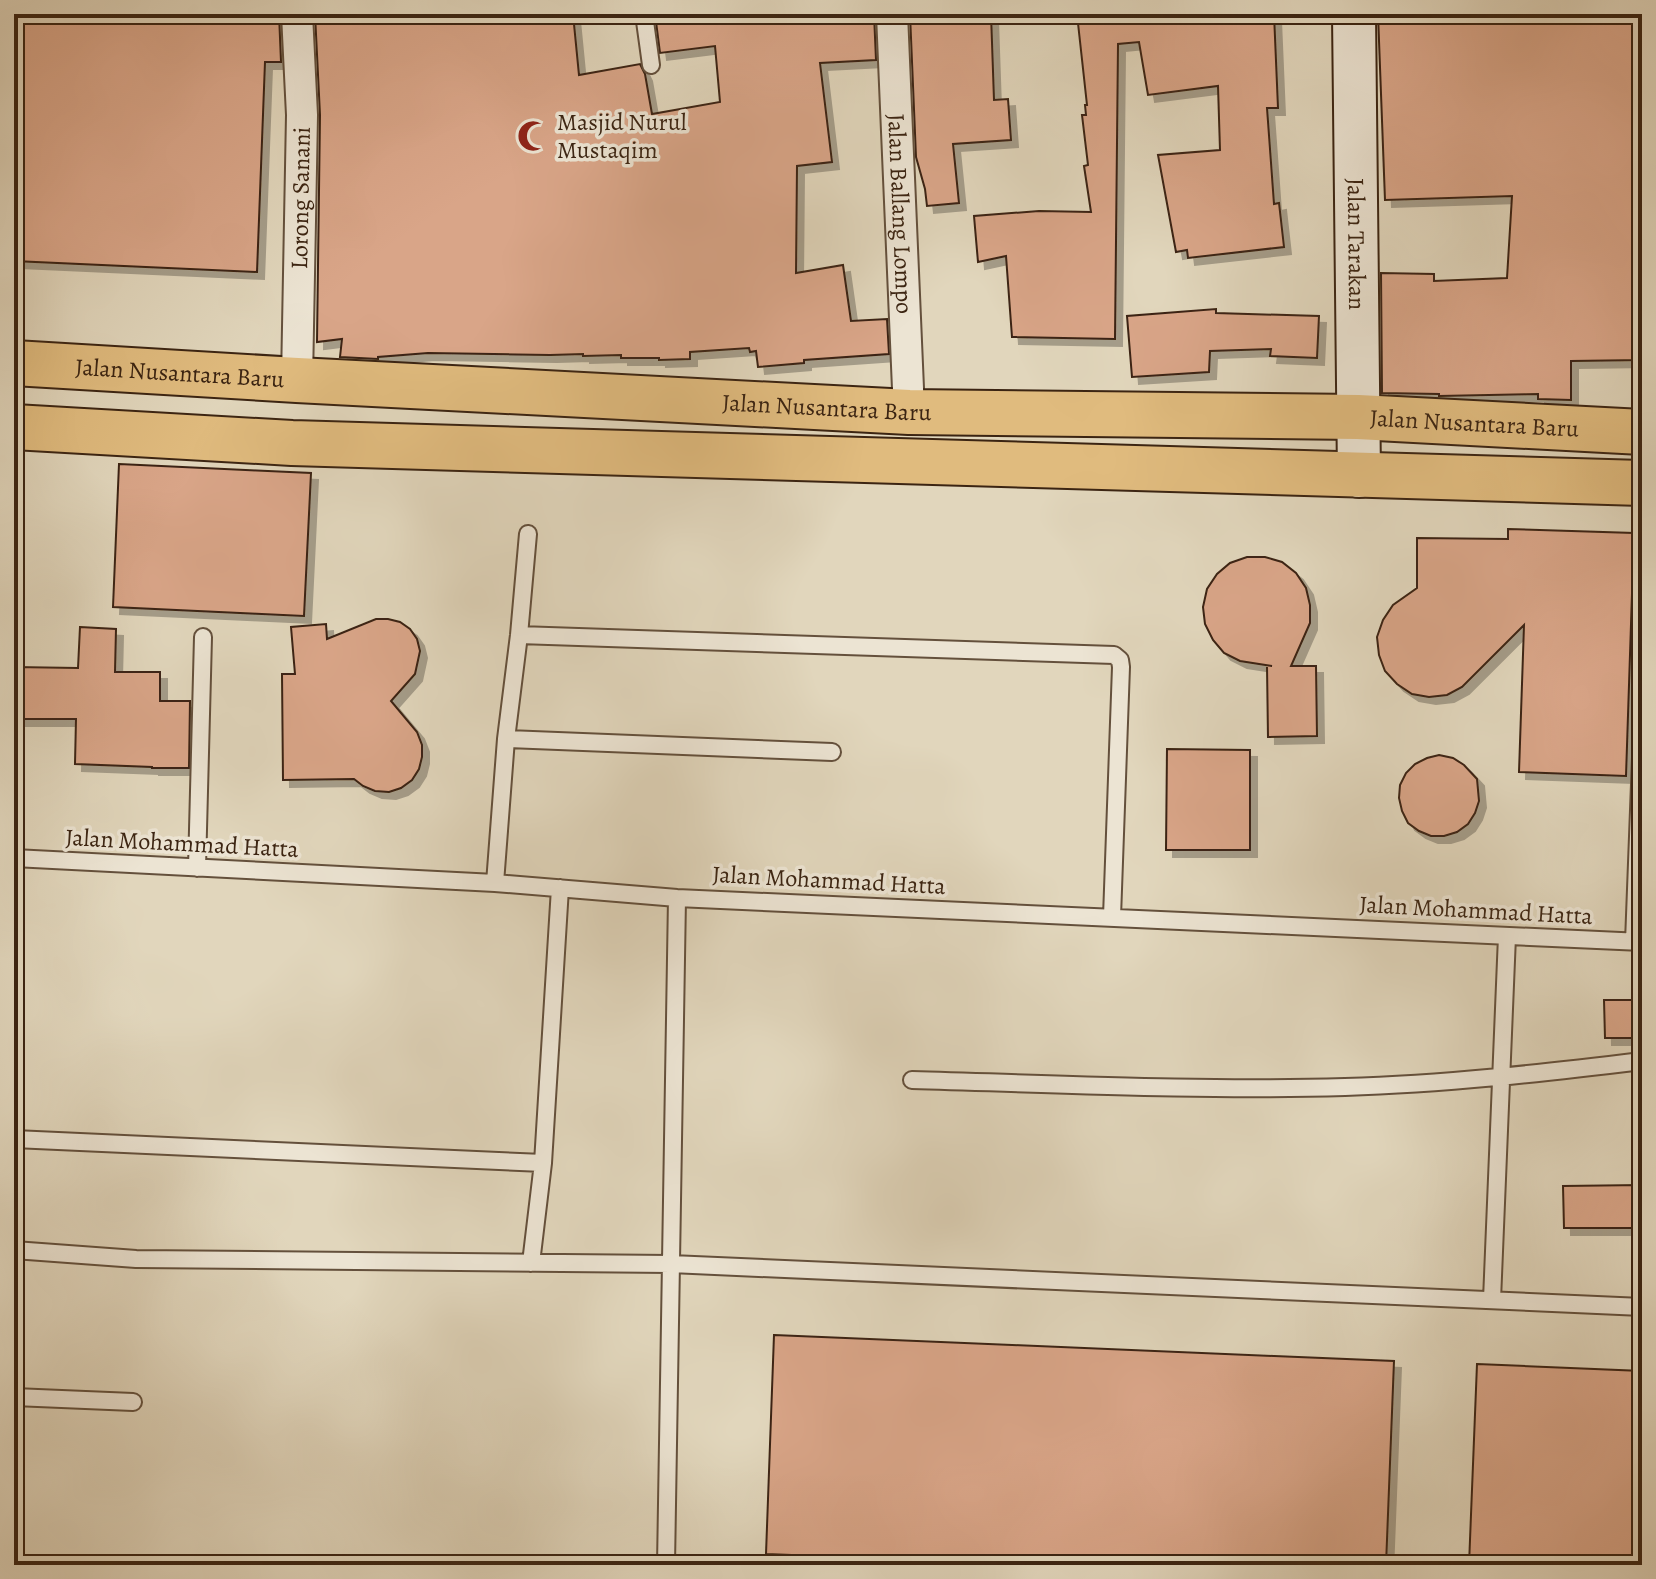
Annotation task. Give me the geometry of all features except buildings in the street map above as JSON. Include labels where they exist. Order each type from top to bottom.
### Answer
[{"type":"highway","name":"Jalan Nusantara Baru","points":[[14,363],[909,412],[1358,417],[1642,432]]},
{"type":"highway","name":"Jalan Nusantara Baru","points":[[14,427],[292,443],[1642,483]]},
{"type":"main road","name":"Jalan Tarakan","points":[[1354,14],[1359,476]]},
{"type":"street","name":"Lorong Sanani","points":[[297,14],[302,115],[297,380]]},
{"type":"street","name":"Jalan Ballang Lompo","points":[[892,14],[909,412]]},
{"type":"lane","points":[[644,14],[651,65]]},
{"type":"lane","points":[[495,883],[506,739],[528,534]]},
{"type":"lane","points":[[519,635],[1114,655],[1120,660],[1121,667],[1112,917]]},
{"type":"lane","points":[[197,868],[203,637]]},
{"type":"lane","points":[[1638,942],[1642,731]]},
{"type":"lane","points":[[506,739],[832,752]]},
{"type":"lane","name":"Jalan Mohammad Hatta","points":[[14,858],[495,883],[677,898],[1638,942]]},
{"type":"lane","points":[[531,1263],[543,1163],[560,888]]},
{"type":"lane","points":[[666,1565],[677,898]]},
{"type":"lane","points":[[1492,1300],[1507,936]]},
{"type":"lane","points":[[912,1080],[1213,1088],[1346,1087],[1501,1077],[1642,1061]]},
{"type":"lane","points":[[14,1139],[543,1163]]},
{"type":"lane","points":[[14,1250],[136,1259],[671,1264],[1642,1307]]},
{"type":"lane","points":[[14,1397],[133,1402]]},
{"type":"place","name":"Masjid Nurul Mustaqim","points":[[533,136]]}]
